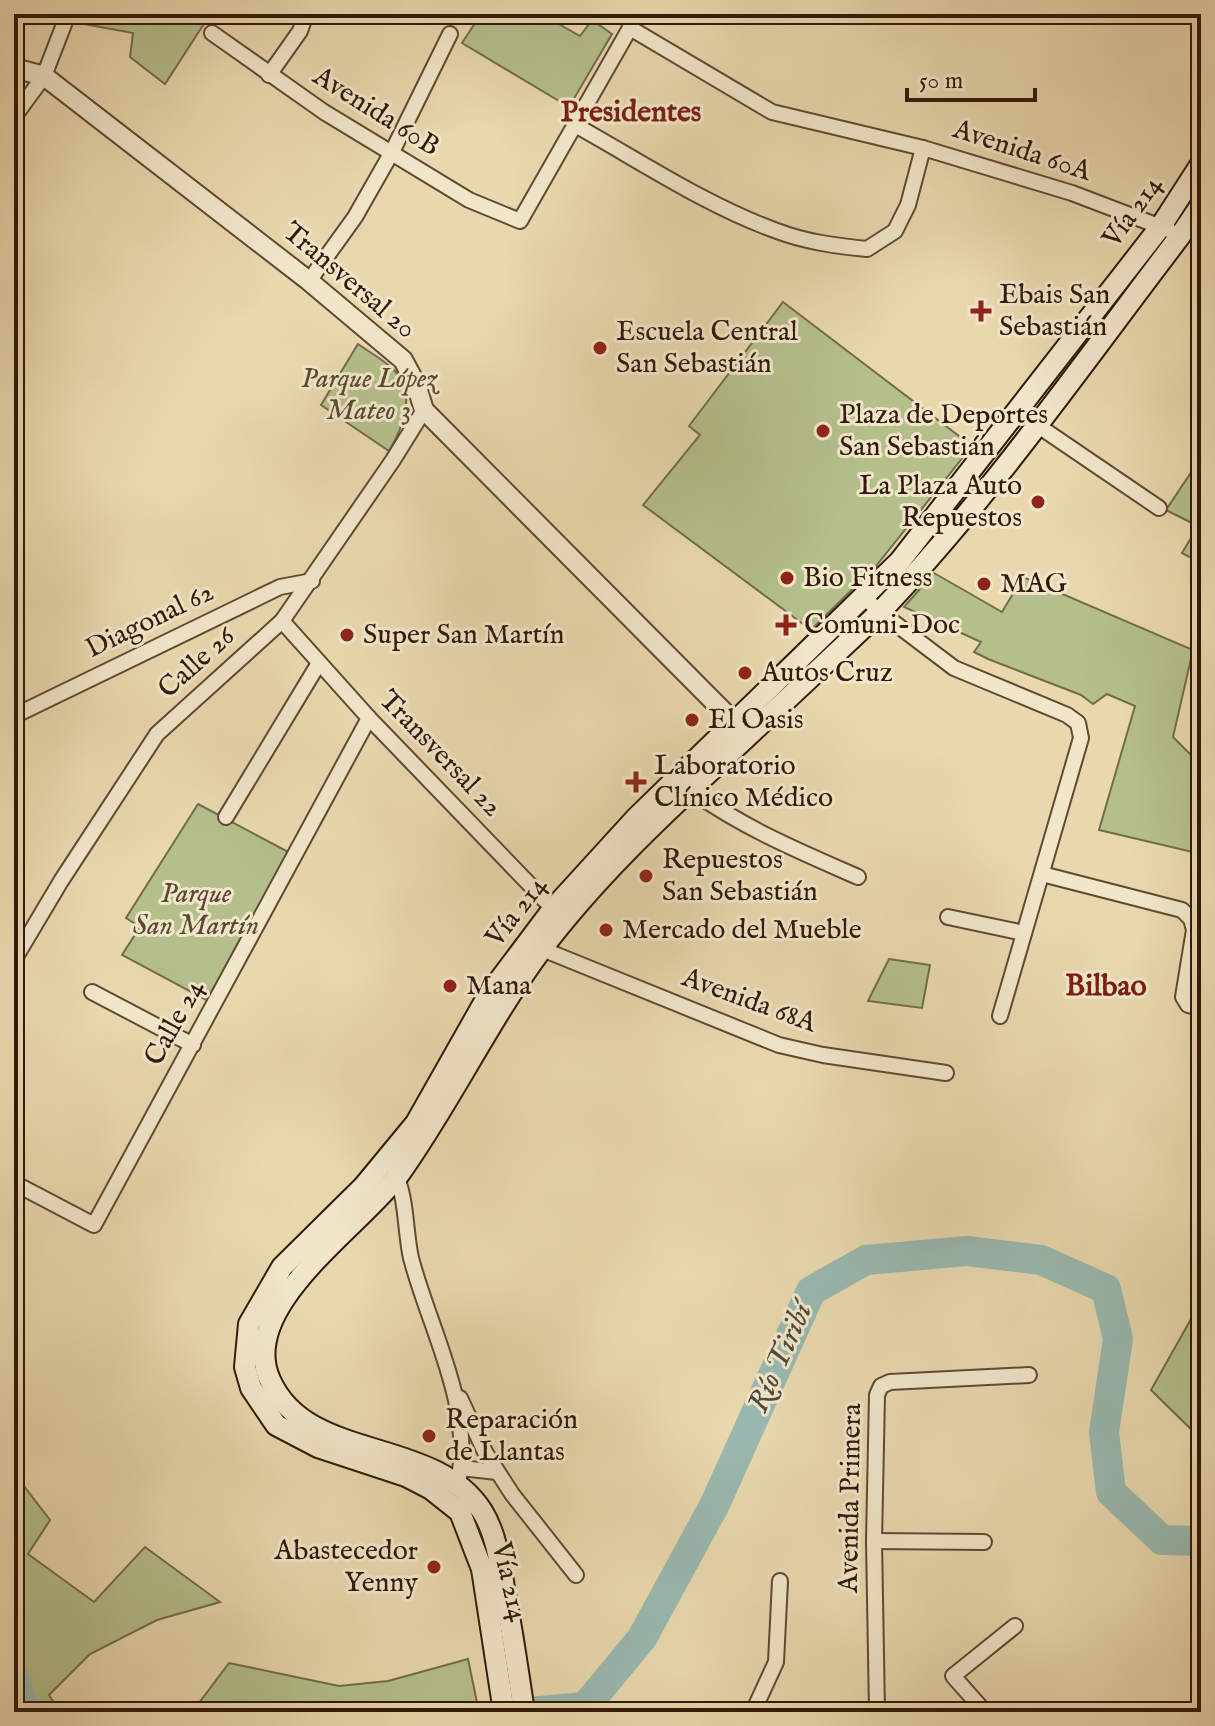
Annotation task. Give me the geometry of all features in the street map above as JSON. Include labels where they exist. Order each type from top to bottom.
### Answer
[{"type":"main road","name":"Vía 214","points":[[872,605],[900,561],[1161,226],[1201,164]]},
{"type":"main road","name":"Vía 214","points":[[524,1712],[482,1569],[460,1512],[447,1500],[406,1476],[318,1447],[276,1425],[251,1388],[245,1367],[249,1324],[282,1267],[392,1168],[489,994],[559,915],[636,818],[741,730],[872,605],[909,581],[1037,425],[1201,205]]},
{"type":"main road","name":"Vía 214","points":[[504,1712],[505,1646],[500,1565],[489,1524],[460,1476],[345,1439],[294,1415],[270,1382],[265,1365],[268,1332],[294,1284],[453,1092],[504,1002],[542,949],[559,915],[690,790],[741,730]]},
{"type":"street","points":[[14,117],[44,76],[68,14]]},
{"type":"street","points":[[269,75],[300,31],[306,14]]},
{"type":"street","points":[[630,21],[575,125],[728,210],[777,231],[820,244],[867,249],[895,231],[908,205],[923,148]]},
{"type":"street","name":"Avenida 60A","points":[[630,21],[772,112],[923,148],[1072,193],[1180,236]]},
{"type":"street","name":"Avenida 60B","points":[[212,33],[324,112],[469,200],[520,221],[575,125]]},
{"type":"street","points":[[309,281],[355,217],[392,152],[450,34]]},
{"type":"street","points":[[14,68],[44,76]]},
{"type":"street","name":"Transversal 20","points":[[44,76],[309,281],[403,360],[416,384],[424,410],[741,730]]},
{"type":"street","name":"Calle 26","points":[[14,960],[61,881],[157,734],[282,621],[312,581],[424,410]]},
{"type":"street","points":[[1037,425],[1159,508]]},
{"type":"street","name":"Diagonal 62","points":[[14,716],[280,587],[312,581]]},
{"type":"street","points":[[872,605],[954,668],[1067,715],[1078,723],[1081,738],[1000,1016]]},
{"type":"street","name":"Transversal 22","points":[[282,621],[369,718],[559,915]]},
{"type":"street","points":[[226,817],[319,663]]},
{"type":"street","name":"Calle 24","points":[[14,1183],[94,1225],[369,718]]},
{"type":"street","points":[[690,790],[765,837],[858,877]]},
{"type":"street","points":[[1042,874],[1182,910],[1191,919],[1194,930],[1183,997],[1194,1006]]},
{"type":"street","points":[[948,917],[1024,933]]},
{"type":"street","name":"Avenida 68A","points":[[542,949],[779,1045],[823,1055],[946,1073]]},
{"type":"street","points":[[92,992],[193,1045]]},
{"type":"street","points":[[392,1168],[411,1257],[450,1376],[497,1472],[576,1575]]},
{"type":"street","name":"Avenida Primera","points":[[877,1712],[874,1541],[877,1395],[881,1386],[890,1382],[1029,1375]]},
{"type":"street","points":[[450,1376],[462,1443],[460,1476],[497,1472]]},
{"type":"street","points":[[874,1541],[984,1542]]},
{"type":"street","points":[[753,1712],[776,1662],[780,1581]]},
{"type":"street","points":[[985,1712],[953,1676],[1015,1626]]},
{"type":"green space","points":[[88,14],[209,16],[165,84],[130,57],[133,33],[84,24]]},
{"type":"green space","points":[[481,14],[541,14],[580,36],[592,20],[612,34],[569,107],[462,43]]},
{"type":"green space","name":"Plaza de Deportes San Sebastián","points":[[783,302],[972,446],[876,566],[811,630],[643,505],[700,435],[689,426]]},
{"type":"green space","name":"Parque López Mateo 3","points":[[358,344],[394,370],[405,389],[403,421],[389,451],[321,405]]},
{"type":"green space","points":[[1196,465],[1201,469],[1201,563],[1182,553],[1198,526],[1166,510]]},
{"type":"green space","points":[[934,573],[1002,612],[1023,577],[1193,650],[1173,737],[1191,755],[1201,757],[1201,854],[1099,830],[1135,706],[1107,694],[1093,704],[1081,695],[988,659],[974,652],[981,642],[904,607]]},
{"type":"green space","name":"Parque San Martín","points":[[198,804],[292,854],[208,1001],[122,955],[140,927],[126,918]]},
{"type":"green space","points":[[889,959],[930,965],[922,1008],[868,1001]]},
{"type":"green space","points":[[1201,1304],[1201,1439],[1151,1390]]},
{"type":"green space","points":[[14,1473],[50,1520],[28,1554],[94,1602],[145,1547],[220,1602],[157,1620],[90,1654],[49,1695],[60,1712],[14,1712]]},
{"type":"green space","points":[[468,1659],[479,1712],[197,1712],[199,1703],[229,1663],[339,1686],[388,1681]]},
{"type":"waterway","name":"Río Tiribí","points":[[529,1712],[585,1707],[642,1638],[715,1504],[811,1291],[866,1260],[967,1251],[1041,1260],[1106,1289],[1118,1339],[1104,1432],[1111,1492],[1162,1540],[1201,1541]]},
{"type":"waterway","name":"Río Tiribí","points":[[14,1677],[25,1712]]},
{"type":"place","name":"Ebais San Sebastián","points":[[981,311]]},
{"type":"place","name":"Escuela Central San Sebastián","points":[[600,348]]},
{"type":"place","name":"Plaza de Deportes San Sebastián","points":[[823,431]]},
{"type":"place","name":"La Plaza Auto Repuestos","points":[[1038,502]]},
{"type":"place","name":"Bio Fitness","points":[[787,578]]},
{"type":"place","name":"MAG","points":[[984,584]]},
{"type":"place","name":"Comuni-Doc","points":[[786,625]]},
{"type":"place","name":"Super San Martín","points":[[347,635]]},
{"type":"place","name":"Autos Cruz","points":[[745,673]]},
{"type":"place","name":"El Oasis","points":[[692,720]]},
{"type":"place","name":"Laboratorio Clínico Médico","points":[[636,782]]},
{"type":"place","name":"Repuestos San Sebastián","points":[[646,876]]},
{"type":"place","name":"Mercado del Mueble","points":[[606,930]]},
{"type":"place","name":"Mana","points":[[450,986]]},
{"type":"place","name":"Reparación de Llantas","points":[[429,1436]]},
{"type":"place","name":"Abastecedor Yenny","points":[[434,1567]]},
{"type":"district","name":"Presidentes","points":[[631,113]]},
{"type":"district","name":"Bilbao","points":[[1106,987]]}]
